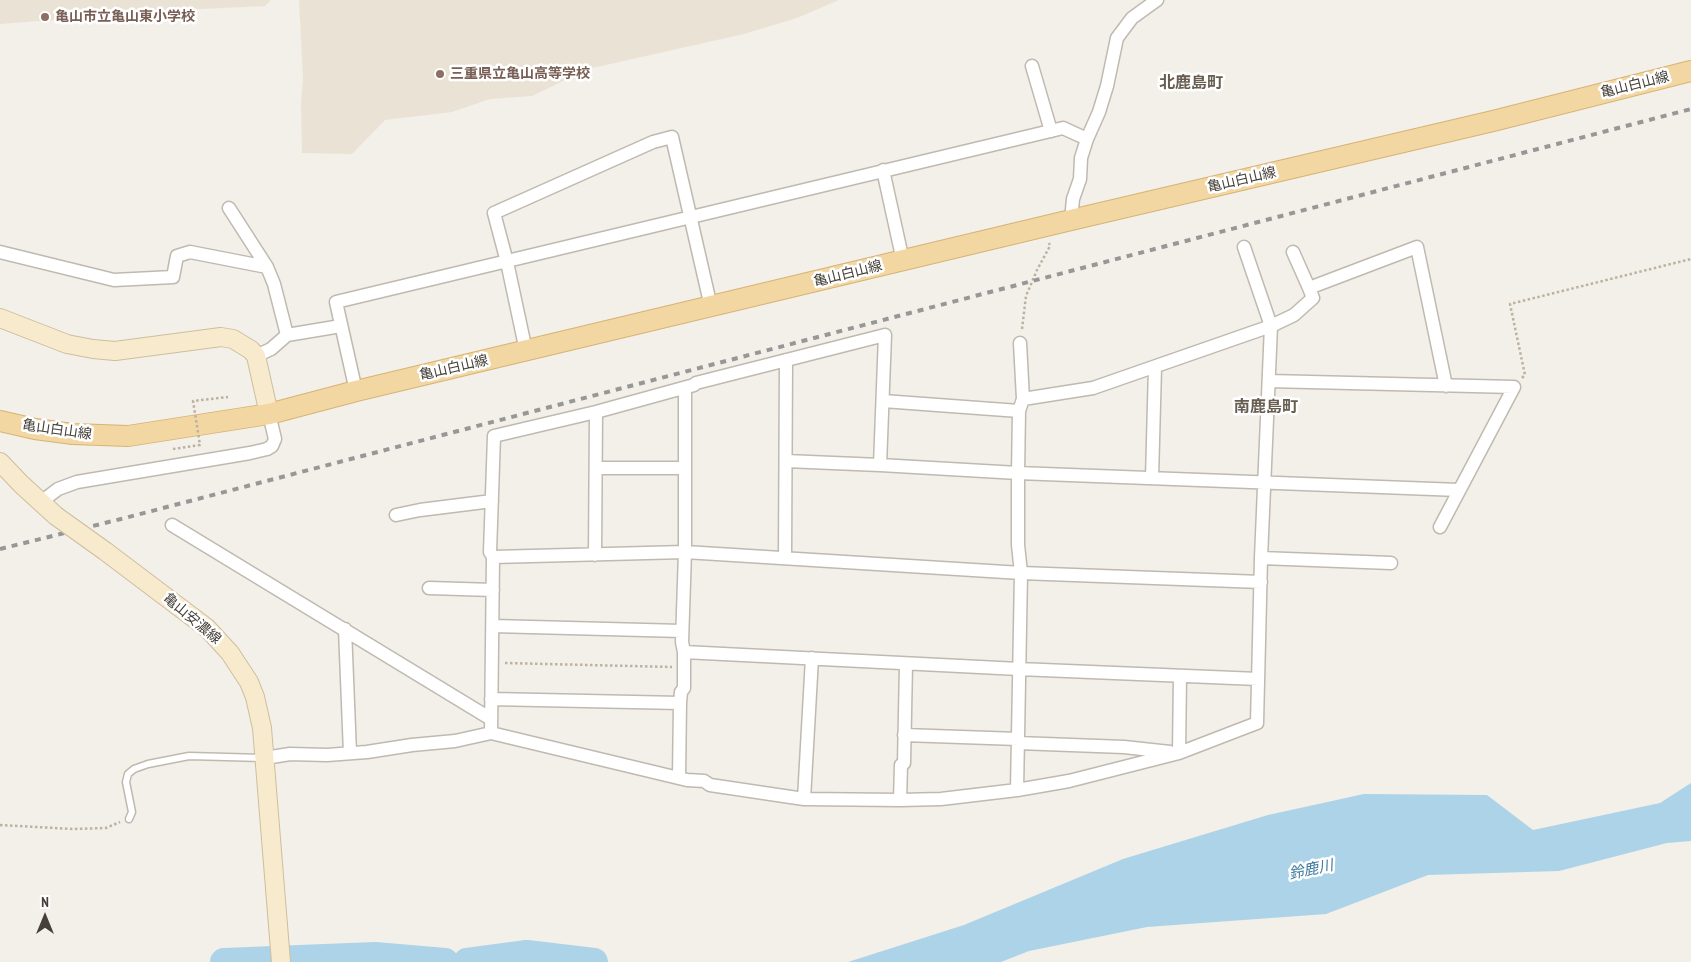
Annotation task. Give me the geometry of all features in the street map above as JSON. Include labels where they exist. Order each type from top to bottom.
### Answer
[{"type":"main road","name":"亀山白山線","points":[[0,421],[35,429],[73,434],[128,436],[269,414],[356,391],[1493,121],[1691,71]]},
{"type":"main road","points":[[0,318],[67,344],[115,351],[221,337],[233,339],[251,350],[256,356],[269,414]]},
{"type":"main road","name":"亀山安濃線","points":[[0,462],[56,516],[207,628],[230,652],[249,682],[255,697],[262,728],[281,962]]},
{"type":"street","points":[[1071,220],[1073,199],[1080,179],[1081,158],[1107,86],[1117,38],[1132,18],[1157,0]]},
{"type":"street","points":[[1032,66],[1051,130]]},
{"type":"street","points":[[356,391],[336,302],[1051,130],[1063,128],[1087,138]]},
{"type":"street","points":[[526,351],[507,262],[494,213],[653,142],[672,137],[711,307]]},
{"type":"street","points":[[883,170],[903,261]]},
{"type":"street","points":[[229,208],[267,268],[274,284],[287,335]]},
{"type":"street","points":[[265,763],[290,754],[327,755],[350,753],[455,741],[491,733],[687,780],[704,781],[710,785],[804,799],[941,799],[1017,790],[1069,781],[1179,753],[1258,723],[1261,558],[1271,326],[1244,247]]},
{"type":"street","points":[[1309,288],[1417,247],[1446,386]]},
{"type":"street","points":[[0,252],[114,280],[173,277],[177,256],[190,252],[267,268]]},
{"type":"street","points":[[883,401],[1021,405],[1092,388],[1271,326],[1294,315],[1313,298],[1293,252]]},
{"type":"street","points":[[256,356],[271,349],[287,335],[341,326]]},
{"type":"street","points":[[491,733],[493,557],[490,552],[494,436],[596,412],[685,388],[696,383],[885,335],[880,465]]},
{"type":"street","points":[[1017,790],[1021,573],[1018,545],[1018,473],[1021,405],[1020,343]]},
{"type":"street","points":[[784,558],[786,360]]},
{"type":"street","points":[[1152,478],[1155,367]]},
{"type":"street","points":[[1269,381],[1514,387],[1440,527]]},
{"type":"street","points":[[679,777],[680,703],[681,692],[684,688],[682,631],[685,552],[685,388]]},
{"type":"street","points":[[595,555],[596,412]]},
{"type":"street","points":[[41,502],[58,489],[77,482],[267,449],[272,446],[275,439],[269,414]]},
{"type":"street","points":[[786,461],[1018,473],[1459,490]]},
{"type":"street","points":[[596,468],[685,468]]},
{"type":"street","points":[[396,515],[492,501]]},
{"type":"street","points":[[172,525],[491,719]]},
{"type":"street","points":[[493,557],[685,552],[1021,573],[1261,582]]},
{"type":"street","points":[[1261,558],[1391,563]]},
{"type":"street","points":[[429,588],[493,590]]},
{"type":"street","points":[[492,626],[682,631]]},
{"type":"street","points":[[345,629],[350,753]]},
{"type":"street","points":[[684,652],[906,664],[1258,679]]},
{"type":"street","points":[[804,799],[812,658]]},
{"type":"street","points":[[900,800],[901,765],[904,763],[906,664]]},
{"type":"street","points":[[1179,753],[1180,676]]},
{"type":"street","points":[[491,699],[680,703]]},
{"type":"street","points":[[904,735],[1124,747],[1179,753]]},
{"type":"lane","points":[[129,819],[132,812],[126,782],[128,774],[134,769],[148,764],[189,756],[265,763]]},
{"type":"path","points":[[1020,343],[1026,296],[1050,246],[1046,227]]},
{"type":"path","points":[[1514,387],[1525,375],[1510,304],[1691,259]]},
{"type":"path","points":[[173,449],[200,445],[193,401],[228,397]]},
{"type":"path","points":[[491,663],[684,668]]},
{"type":"path","points":[[0,824],[73,829],[106,828],[129,819]]},
{"type":"shaded area","name":"亀山市立亀山東小学校","points":[[0,0],[271,0],[265,6],[180,10],[0,24]]},
{"type":"shaded area","name":"三重県立亀山高等学校","points":[[299,0],[839,0],[797,18],[744,34],[588,69],[532,96],[490,99],[452,112],[385,120],[352,154],[302,153],[301,102],[303,78]]},
{"type":"water","name":"鈴鹿川","points":[[1691,783],[1691,841],[1667,843],[1559,871],[1428,875],[1326,914],[1147,927],[1029,951],[1001,962],[848,962],[964,925],[1123,859],[1268,815],[1364,794],[1487,795],[1533,830],[1660,803]]},
{"type":"waterway","points":[[467,962],[527,954],[594,962]]},
{"type":"waterway","points":[[224,962],[375,956],[445,962]]},
{"type":"railway","points":[[0,549],[1691,109]]},
{"type":"place","name":"亀山市立亀山東小学校","points":[[45,17]]},
{"type":"place","name":"三重県立亀山高等学校","points":[[440,74]]},
{"type":"district","name":"北鹿島町","points":[[1191,83]]},
{"type":"district","name":"南鹿島町","points":[[1266,407]]}]
